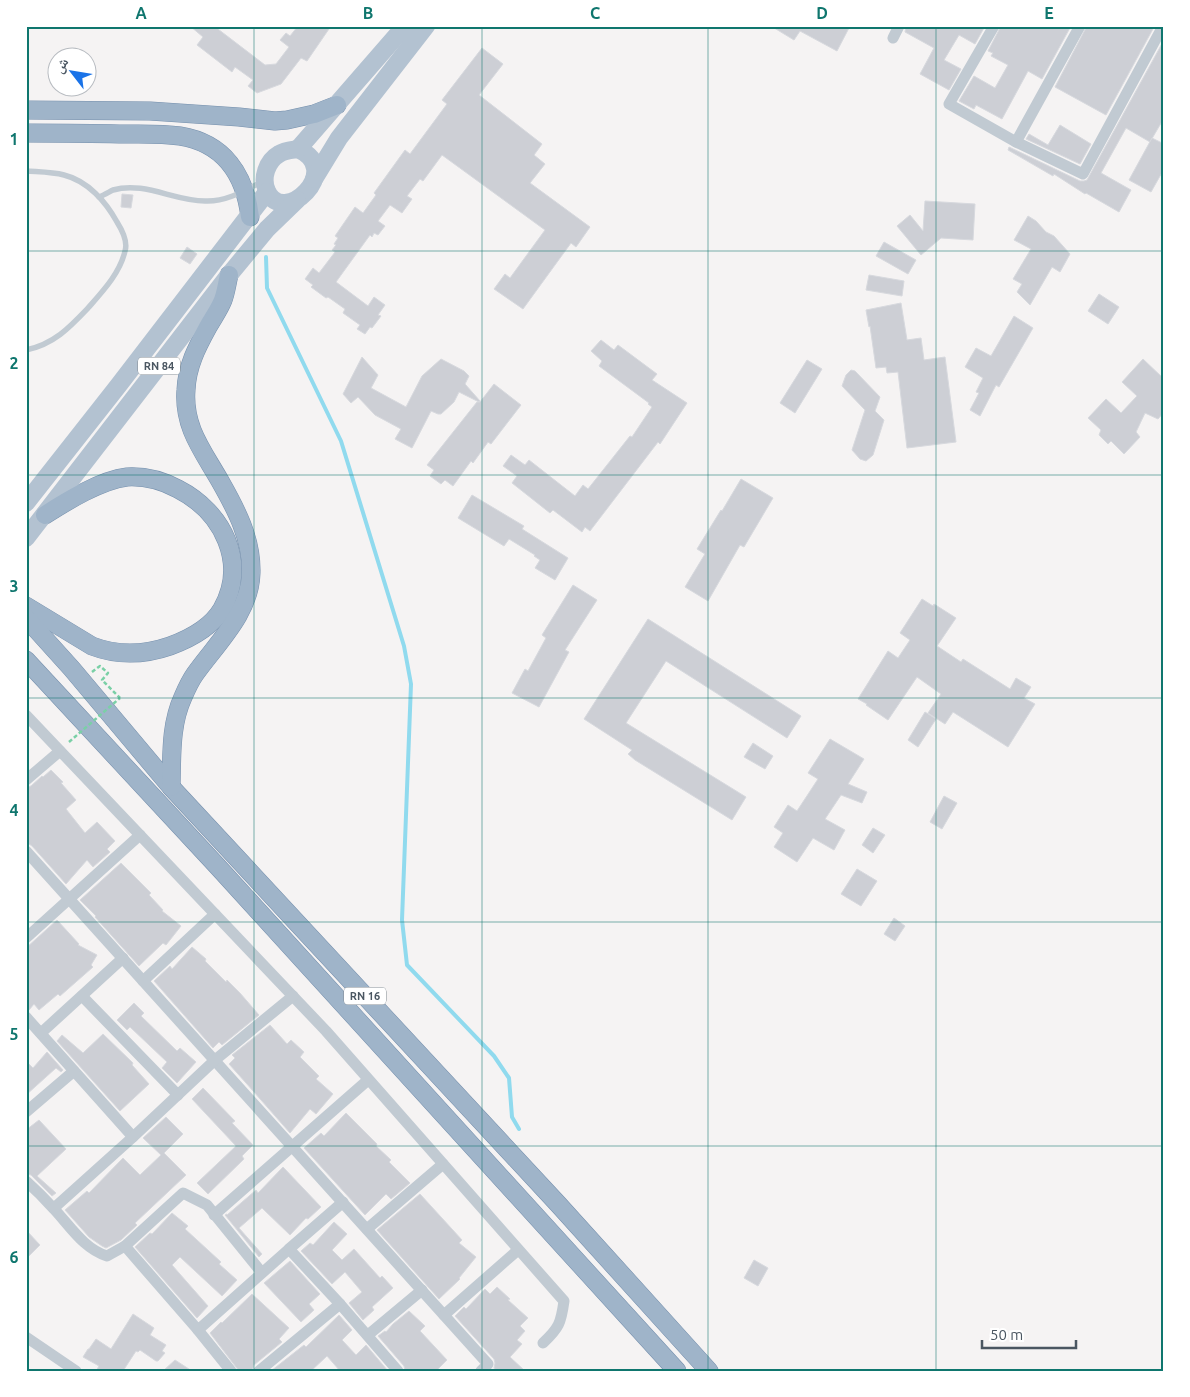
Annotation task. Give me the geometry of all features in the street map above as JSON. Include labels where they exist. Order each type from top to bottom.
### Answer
[{"type":"highway","points":[[26,110],[150,111],[276,121],[314,114],[337,105]]},
{"type":"highway","points":[[26,132],[158,134],[198,140],[227,160],[238,174],[245,190],[250,217]]},
{"type":"highway","points":[[171,787],[172,741],[182,699],[194,676],[230,628],[240,611],[248,592],[251,573],[246,534],[239,516],[194,437],[186,408],[186,385],[190,362],[222,301],[229,274]]},
{"type":"highway","points":[[26,606],[92,646],[118,653],[142,652],[161,649],[185,640],[208,626],[221,610],[230,588],[232,562],[228,541],[218,522],[202,505],[185,492],[168,483],[148,478],[127,477],[89,490],[45,515]]},
{"type":"highway","name":"RN 16","points":[[26,618],[72,669],[171,787],[558,1204],[709,1371]]},
{"type":"highway","name":"RN 16","points":[[30,666],[219,868],[677,1371]]},
{"type":"main road","points":[[298,149],[405,26]]},
{"type":"main road","points":[[314,179],[313,161],[306,153],[298,149],[279,154],[271,161],[266,170],[266,186],[274,200],[280,203],[289,202],[297,200],[305,194],[339,138],[426,26]]},
{"type":"main road","name":"RN 84","points":[[26,502],[250,217],[266,186]]},
{"type":"main road","name":"RN 84","points":[[26,538],[229,274],[267,229],[297,200]]},
{"type":"street","points":[[893,38],[899,26]]},
{"type":"street","points":[[994,26],[950,104],[1016,142],[1083,174],[1163,26]]},
{"type":"street","points":[[1016,142],[1080,26]]},
{"type":"street","points":[[26,715],[326,1031],[564,1301],[562,1320],[554,1333],[543,1343]]},
{"type":"street","points":[[26,780],[60,751]]},
{"type":"street","points":[[26,938],[140,835]]},
{"type":"street","points":[[26,851],[488,1364],[481,1371]]},
{"type":"street","points":[[144,981],[215,914]]},
{"type":"street","points":[[40,1033],[123,958]]},
{"type":"street","points":[[82,996],[178,1095]]},
{"type":"street","points":[[54,1208],[215,1060],[293,996]]},
{"type":"street","points":[[26,1017],[133,1137]]},
{"type":"street","points":[[26,1112],[74,1071]]},
{"type":"street","points":[[214,1214],[368,1080]]},
{"type":"street","points":[[367,1229],[443,1164]]},
{"type":"street","points":[[26,1180],[89,1247],[107,1256],[125,1246],[183,1193],[207,1206],[262,1273]]},
{"type":"street","points":[[198,1330],[342,1202]]},
{"type":"street","points":[[125,1246],[231,1371]]},
{"type":"street","points":[[289,1249],[368,1335],[398,1371]]},
{"type":"street","points":[[444,1315],[518,1250]]},
{"type":"street","points":[[368,1335],[422,1290]]},
{"type":"street","points":[[258,1371],[340,1304]]},
{"type":"street","points":[[26,1336],[76,1371]]},
{"type":"lane","points":[[26,171],[66,176],[84,184],[99,197],[112,214],[122,231],[126,249],[118,271],[76,322],[54,340],[26,350]]},
{"type":"lane","points":[[99,197],[112,191],[126,188],[141,189],[205,202],[266,186]]},
{"type":"path","points":[[69,742],[120,698],[102,680],[108,673]]},
{"type":"building","points":[[190,26],[214,26],[265,65],[276,64],[289,47],[280,40],[286,33],[290,36],[298,26],[331,26],[307,61],[301,58],[281,84],[257,93],[248,86],[253,80],[235,67],[232,72],[197,45],[203,37]]},
{"type":"building","points":[[771,26],[850,26],[837,51],[800,31],[794,40]]},
{"type":"building","points":[[906,26],[985,26],[975,44],[959,35],[944,60],[961,69],[949,90],[920,74],[934,48],[905,32]]},
{"type":"building","points":[[1001,26],[1071,26],[1042,79],[1028,71],[1002,119],[976,105],[974,109],[959,101],[974,76],[995,88],[1008,65],[991,56],[993,53],[988,51]]},
{"type":"building","points":[[1087,26],[1154,27],[1106,115],[1055,87]]},
{"type":"building","points":[[1164,40],[1164,118],[1150,142],[1126,128],[1101,173],[1131,190],[1119,212],[1008,150],[1009,147],[1080,181],[1087,180]]},
{"type":"building","points":[[482,48],[503,64],[479,95],[542,144],[534,155],[545,164],[530,183],[590,227],[576,247],[571,243],[523,309],[494,289],[505,274],[510,278],[545,230],[442,155],[423,181],[420,179],[407,196],[412,199],[402,213],[390,205],[378,221],[385,226],[378,235],[374,233],[372,237],[370,235],[336,282],[368,306],[374,297],[385,305],[378,315],[381,316],[365,334],[357,329],[360,325],[343,313],[345,309],[311,287],[313,285],[305,279],[313,268],[319,273],[335,252],[332,250],[338,238],[335,236],[355,207],[363,213],[376,195],[374,193],[405,150],[410,154],[447,104],[442,100]]},
{"type":"building","points":[[1060,125],[1091,144],[1080,164],[1026,139],[1029,134],[1048,145]]},
{"type":"building","points":[[1152,138],[1164,144],[1164,169],[1151,192],[1129,180]]},
{"type":"building","points":[[122,194],[133,195],[131,208],[121,207]]},
{"type":"building","points":[[925,201],[975,204],[973,240],[941,238],[921,255],[897,226],[910,215],[923,231]]},
{"type":"building","points":[[1028,216],[1036,221],[1046,232],[1054,236],[1070,254],[1060,272],[1052,267],[1030,305],[1017,292],[1022,284],[1013,279],[1031,249],[1014,240]]},
{"type":"building","points":[[884,242],[916,260],[908,274],[876,256]]},
{"type":"building","points":[[187,247],[197,254],[190,264],[180,258]]},
{"type":"building","points":[[869,275],[904,281],[902,296],[866,290]]},
{"type":"building","points":[[1099,294],[1119,307],[1108,324],[1088,311]]},
{"type":"building","points":[[901,303],[907,340],[921,338],[924,360],[945,357],[956,442],[907,448],[898,372],[887,373],[886,367],[876,368],[866,310]]},
{"type":"building","points":[[1014,316],[1033,328],[999,387],[996,385],[980,416],[970,410],[979,393],[976,392],[983,378],[965,367],[976,348],[991,356]]},
{"type":"building","points":[[601,340],[614,350],[618,345],[657,374],[652,380],[687,403],[660,444],[658,442],[590,531],[585,527],[582,532],[553,510],[550,513],[512,483],[517,476],[503,466],[511,455],[525,465],[529,460],[575,496],[583,485],[588,489],[630,436],[632,437],[652,407],[599,366],[602,361],[591,351]]},
{"type":"building","points":[[362,357],[378,375],[371,388],[406,407],[422,376],[441,359],[464,371],[469,376],[465,384],[480,401],[459,392],[454,402],[441,414],[431,411],[412,448],[395,439],[401,429],[375,415],[358,397],[351,403],[343,394]]},
{"type":"building","points":[[1143,359],[1164,379],[1164,412],[1158,419],[1145,413],[1136,432],[1140,437],[1124,454],[1111,441],[1108,444],[1099,435],[1101,430],[1088,418],[1106,399],[1121,413],[1137,396],[1122,382]]},
{"type":"building","points":[[807,360],[822,369],[795,413],[780,403]]},
{"type":"building","points":[[851,370],[855,371],[880,397],[875,411],[884,420],[873,455],[866,461],[860,459],[852,450],[865,410],[842,386],[846,375]]},
{"type":"building","points":[[494,384],[521,405],[491,444],[488,442],[473,463],[471,461],[453,486],[445,480],[441,484],[430,476],[434,470],[427,465],[477,402],[480,402]]},
{"type":"building","points":[[741,479],[773,498],[744,547],[740,545],[708,601],[685,587],[705,554],[697,549]]},
{"type":"building","points":[[472,495],[524,526],[522,529],[568,558],[555,580],[535,568],[540,560],[535,555],[509,539],[504,546],[458,518]]},
{"type":"building","points":[[573,585],[597,600],[565,650],[569,652],[539,707],[512,693],[525,669],[528,671],[546,638],[542,635]]},
{"type":"building","points":[[922,599],[956,618],[937,646],[961,662],[963,659],[1010,689],[1016,678],[1031,687],[1024,698],[1035,704],[1008,747],[953,712],[945,724],[928,713],[941,694],[917,677],[888,720],[858,699],[888,651],[898,658],[910,640],[900,633]]},
{"type":"building","points":[[648,619],[801,716],[787,738],[666,661],[626,723],[746,797],[732,820],[635,760],[628,754],[632,750],[584,719]]},
{"type":"building","points":[[925,712],[936,719],[918,747],[908,740]]},
{"type":"building","points":[[830,739],[864,759],[848,784],[867,792],[862,803],[841,795],[825,819],[845,830],[834,850],[813,838],[797,862],[774,847],[783,833],[774,827],[788,805],[797,811],[818,779],[808,773]]},
{"type":"building","points":[[753,743],[773,756],[765,769],[744,757]]},
{"type":"building","points":[[51,770],[63,782],[61,783],[76,800],[66,809],[85,833],[97,822],[115,841],[107,849],[110,852],[93,867],[87,860],[66,884],[32,846],[26,842],[26,787],[31,786]]},
{"type":"building","points":[[944,796],[957,803],[942,829],[930,822]]},
{"type":"building","points":[[873,828],[885,835],[873,853],[862,845]]},
{"type":"building","points":[[121,863],[151,893],[149,895],[162,911],[181,926],[166,945],[163,943],[139,966],[80,900]]},
{"type":"building","points":[[857,869],[877,881],[861,906],[841,894]]},
{"type":"building","points":[[894,918],[905,926],[895,941],[884,934]]},
{"type":"building","points":[[57,920],[78,945],[97,955],[91,965],[93,967],[60,996],[58,994],[39,1010],[34,1004],[29,1010],[26,1010],[26,948]]},
{"type":"building","points":[[192,947],[206,959],[205,961],[226,982],[227,980],[240,993],[259,1015],[222,1045],[219,1042],[213,1048],[154,981],[170,966],[172,969]]},
{"type":"building","points":[[134,1003],[144,1013],[141,1016],[177,1051],[180,1048],[196,1062],[177,1083],[162,1068],[167,1062],[130,1027],[127,1030],[117,1020]]},
{"type":"building","points":[[270,1025],[287,1044],[291,1040],[304,1052],[300,1057],[319,1076],[316,1079],[333,1094],[316,1114],[310,1109],[290,1133],[229,1064],[235,1058],[232,1055]]},
{"type":"building","points":[[103,1034],[133,1063],[132,1065],[149,1084],[120,1111],[57,1041],[62,1035],[83,1053]]},
{"type":"building","points":[[47,1052],[63,1070],[61,1072],[56,1068],[26,1095],[26,1061],[33,1068]]},
{"type":"building","points":[[203,1088],[235,1121],[232,1123],[253,1145],[242,1156],[244,1159],[208,1194],[197,1183],[236,1146],[192,1099]]},
{"type":"building","points":[[346,1113],[377,1144],[376,1146],[391,1160],[389,1162],[410,1183],[391,1199],[386,1194],[365,1215],[304,1148],[321,1133],[324,1136]]},
{"type":"building","points":[[166,1117],[183,1134],[164,1153],[186,1175],[135,1223],[137,1225],[121,1240],[106,1248],[89,1237],[65,1210],[87,1191],[89,1193],[123,1158],[140,1175],[161,1155],[143,1138]]},
{"type":"building","points":[[39,1120],[66,1149],[37,1176],[56,1193],[52,1196],[31,1175],[26,1174],[26,1130]]},
{"type":"building","points":[[283,1167],[321,1207],[308,1219],[306,1218],[290,1235],[262,1208],[239,1228],[262,1254],[259,1257],[225,1215],[256,1190],[258,1193]]},
{"type":"building","points":[[420,1194],[462,1240],[459,1243],[476,1257],[460,1279],[439,1299],[377,1230]]},
{"type":"building","points":[[172,1213],[188,1226],[185,1229],[221,1262],[219,1264],[237,1280],[222,1296],[180,1257],[172,1265],[208,1306],[197,1318],[135,1247],[150,1233],[152,1234]]},
{"type":"building","points":[[334,1222],[347,1234],[332,1250],[342,1260],[354,1249],[380,1278],[382,1276],[393,1288],[372,1307],[374,1310],[363,1320],[349,1303],[362,1292],[345,1272],[332,1284],[301,1251],[310,1243],[313,1245]]},
{"type":"building","points":[[26,1230],[40,1245],[26,1259]]},
{"type":"building","points":[[754,1260],[768,1268],[758,1286],[744,1278]]},
{"type":"building","points":[[290,1261],[320,1294],[309,1304],[314,1310],[301,1322],[264,1283]]},
{"type":"building","points":[[497,1287],[528,1318],[520,1326],[525,1331],[517,1340],[522,1344],[510,1357],[525,1371],[496,1371],[494,1359],[455,1316],[464,1307],[466,1309],[485,1289],[490,1294]]},
{"type":"building","points":[[252,1294],[289,1328],[279,1339],[282,1342],[254,1365],[252,1371],[239,1371],[210,1333]]},
{"type":"building","points":[[409,1311],[425,1326],[420,1331],[447,1360],[436,1371],[405,1371],[404,1366],[378,1336],[386,1332]]},
{"type":"building","points":[[133,1314],[154,1328],[150,1335],[166,1345],[162,1351],[165,1353],[156,1361],[140,1350],[136,1351],[123,1371],[96,1371],[99,1366],[83,1357],[88,1349],[96,1339],[111,1349]]},
{"type":"building","points":[[339,1315],[352,1330],[342,1340],[356,1355],[366,1345],[388,1371],[340,1371],[327,1356],[311,1371],[271,1371],[304,1345],[306,1347]]},
{"type":"building","points":[[175,1360],[192,1371],[163,1371]]},
{"type":"waterway","points":[[266,257],[267,288],[341,441],[404,646],[411,684],[402,920],[407,965],[494,1056],[509,1078],[512,1117],[519,1129]]}]
